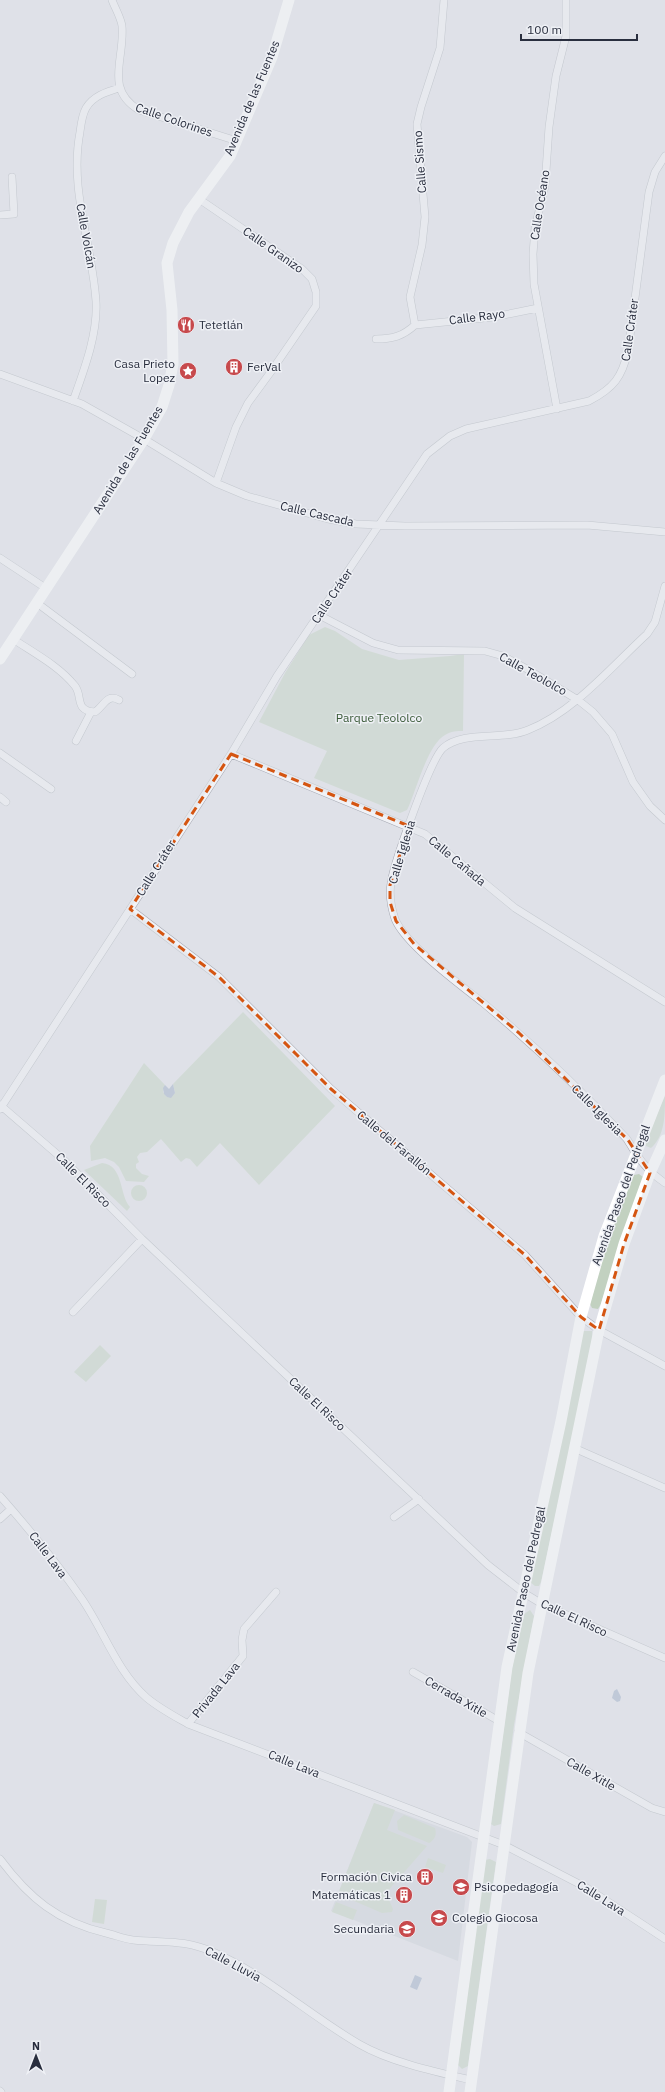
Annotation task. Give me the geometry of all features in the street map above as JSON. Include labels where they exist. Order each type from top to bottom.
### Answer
[{"type":"main road","name":"Avenida de las Fuentes","points":[[0,659],[144,439],[162,407],[170,385],[173,364],[172,310],[167,262],[179,229],[199,198],[230,156],[237,141],[272,57],[288,0]]},
{"type":"main road","name":"Avenida Paseo del Pedregal","points":[[448,2092],[507,1667],[524,1593],[581,1317],[604,1236],[635,1153],[665,1080]]},
{"type":"main road","name":"Avenida Paseo del Pedregal","points":[[470,2092],[518,1732],[542,1604],[599,1330],[624,1244],[650,1173],[665,1140]]},
{"type":"street","points":[[112,0],[122,26],[119,88]]},
{"type":"street","name":"Calle Sismo","points":[[415,325],[410,297],[422,245],[425,217],[418,124],[421,107],[440,48],[444,0]]},
{"type":"street","name":"Calle Océano","points":[[557,409],[538,308],[533,262],[535,228],[546,186],[549,127],[556,76],[566,36],[566,0]]},
{"type":"street","name":"Calle Colorines","points":[[119,88],[128,104],[139,110],[237,141]]},
{"type":"street","name":"Calle Volcán","points":[[73,401],[96,321],[96,301],[92,268],[77,184],[75,164],[78,142],[82,119],[86,108],[100,95],[119,88]]},
{"type":"street","name":"Calle Cráter","points":[[1,1107],[75,991],[231,754],[277,676],[319,616],[427,454],[443,440],[466,429],[589,401],[603,394],[614,384],[624,369],[628,350],[648,192],[656,172],[665,156]]},
{"type":"street","points":[[0,215],[14,214],[12,177]]},
{"type":"street","name":"Calle Granizo","points":[[199,198],[302,269],[312,279],[316,292],[316,306],[305,324],[248,402],[236,427],[216,483]]},
{"type":"street","name":"Calle Rayo","points":[[415,325],[494,316],[538,308]]},
{"type":"street","points":[[376,339],[391,339],[405,334],[415,325]]},
{"type":"street","name":"Calle Cascada","points":[[0,374],[73,401],[144,439],[216,483],[247,496],[289,509],[356,524],[588,525],[665,532]]},
{"type":"street","points":[[0,558],[47,588]]},
{"type":"street","name":"Calle Iglesia","points":[[665,586],[655,622],[647,634],[578,700],[550,719],[528,730],[508,736],[468,738],[449,744],[441,750],[434,761],[409,826],[390,885],[390,902],[396,921],[414,944],[524,1038],[628,1140],[635,1153],[650,1173],[665,1183]]},
{"type":"street","points":[[37,603],[132,674]]},
{"type":"street","name":"Calle Teololco","points":[[319,616],[373,643],[398,650],[466,649],[485,651],[503,656],[578,700],[593,712],[612,734],[633,782],[650,806],[665,820]]},
{"type":"street","points":[[13,639],[64,675],[76,688],[79,703],[84,708],[91,712],[95,712],[110,698],[114,697],[119,700]]},
{"type":"street","points":[[76,742],[91,712]]},
{"type":"street","points":[[0,753],[51,789]]},
{"type":"street","name":"Calle Cañada","points":[[231,754],[409,826],[425,834],[515,908],[665,1002]]},
{"type":"street","name":"Calle del Farallón","points":[[130,909],[219,977],[331,1089],[525,1255],[581,1317],[599,1330],[665,1366]]},
{"type":"street","name":"Calle El Risco","points":[[1,1107],[65,1161],[142,1239],[488,1564],[524,1593],[542,1604],[665,1658]]},
{"type":"street","points":[[73,1312],[142,1239]]},
{"type":"street","points":[[574,1448],[665,1488]]},
{"type":"street","name":"Calle Lava","points":[[0,1496],[81,1598],[116,1658],[136,1686],[156,1704],[188,1724],[504,1845],[586,1888],[665,1939]]},
{"type":"street","points":[[394,1517],[418,1499]]},
{"type":"street","points":[[0,1519],[11,1509]]},
{"type":"street","name":"Privada Lava","points":[[188,1724],[243,1656],[242,1640],[244,1629],[276,1592]]},
{"type":"street","name":"Cerrada Xitle","points":[[413,1672],[499,1721]]},
{"type":"street","name":"Calle Xitle","points":[[518,1732],[652,1808],[665,1812]]},
{"type":"street","name":"Calle Lluvia","points":[[0,1859],[25,1889],[47,1909],[69,1922],[92,1931],[132,1940],[190,1943],[213,1952],[277,1989],[359,2044],[392,2058],[450,2076],[471,2080]]},
{"type":"highlighted area","points":[[231,754],[409,826],[390,885],[390,902],[396,921],[414,944],[519,1033],[628,1140],[650,1173],[624,1244],[599,1330],[581,1317],[525,1255],[331,1089],[219,977],[130,909]]},
{"type":"shaded area","points":[[374,1803],[467,1837],[472,1842],[458,1961],[331,1911]]},
{"type":"green space","name":"Parque Teololco","points":[[325,627],[335,631],[362,649],[399,660],[464,654],[463,731],[450,733],[439,740],[427,758],[407,810],[400,813],[314,778],[327,751],[259,722],[285,673],[309,635]]},
{"type":"green space","points":[[243,1012],[335,1106],[259,1185],[220,1143],[197,1167],[190,1159],[186,1158],[181,1162],[161,1139],[147,1152],[140,1153],[137,1157],[139,1162],[136,1164],[136,1168],[142,1174],[149,1176],[144,1182],[126,1181],[119,1167],[114,1162],[105,1158],[91,1161],[90,1146],[144,1063],[165,1085],[163,1092],[167,1097],[175,1093],[173,1084]]},
{"type":"green space","points":[[665,1096],[662,1131],[656,1143],[651,1148],[646,1146],[645,1142]]},
{"type":"green space","points":[[102,1163],[109,1165],[118,1175],[124,1195],[130,1207],[127,1211],[84,1170]]},
{"type":"green space","points":[[639,1174],[643,1177],[601,1304],[598,1309],[592,1308],[590,1304],[607,1242],[634,1175]]},
{"type":"green space","points":[[139,1185],[145,1187],[147,1193],[145,1199],[139,1201],[133,1199],[131,1193],[133,1187]]},
{"type":"green space","points":[[583,1331],[592,1331],[593,1342],[541,1582],[539,1586],[535,1586],[530,1582]]},
{"type":"green space","points":[[100,1345],[111,1356],[86,1382],[74,1372]]},
{"type":"green space","points":[[530,1610],[534,1616],[514,1725],[501,1824],[494,1826],[491,1824],[512,1668],[524,1614]]},
{"type":"green space","points":[[374,1803],[395,1810],[387,1830],[427,1846],[386,1893],[393,1909],[392,1912],[382,1913],[338,1894]]},
{"type":"green space","points":[[404,1815],[435,1828],[436,1835],[434,1839],[429,1843],[398,1830],[397,1821]]},
{"type":"green space","points":[[428,1858],[446,1865],[443,1873],[425,1867]]},
{"type":"green space","points":[[490,1859],[496,1862],[468,2066],[462,2069],[458,2065],[485,1860]]},
{"type":"green space","points":[[95,1899],[107,1900],[104,1924],[92,1922]]},
{"type":"green space","points":[[336,1902],[357,1910],[353,1920],[332,1912]]},
{"type":"water","points":[[173,1084],[175,1093],[171,1098],[167,1097],[164,1094],[163,1088],[165,1085],[169,1089]]},
{"type":"water","points":[[617,1689],[621,1697],[620,1701],[617,1702],[612,1698],[614,1691]]},
{"type":"water","points":[[415,1975],[422,1978],[417,1990],[410,1987]]},
{"type":"place","name":"Tetetlán","points":[[186,325]]},
{"type":"place","name":"FerVal","points":[[234,367]]},
{"type":"place","name":"Casa Prieto Lopez","points":[[188,371]]},
{"type":"place","name":"Formación Civica","points":[[425,1877]]},
{"type":"place","name":"Psicopedagogía","points":[[461,1887]]},
{"type":"place","name":"Matemáticas 1","points":[[404,1895]]},
{"type":"place","name":"Colegio Giocosa","points":[[439,1918]]},
{"type":"place","name":"Secundaria","points":[[407,1929]]}]
